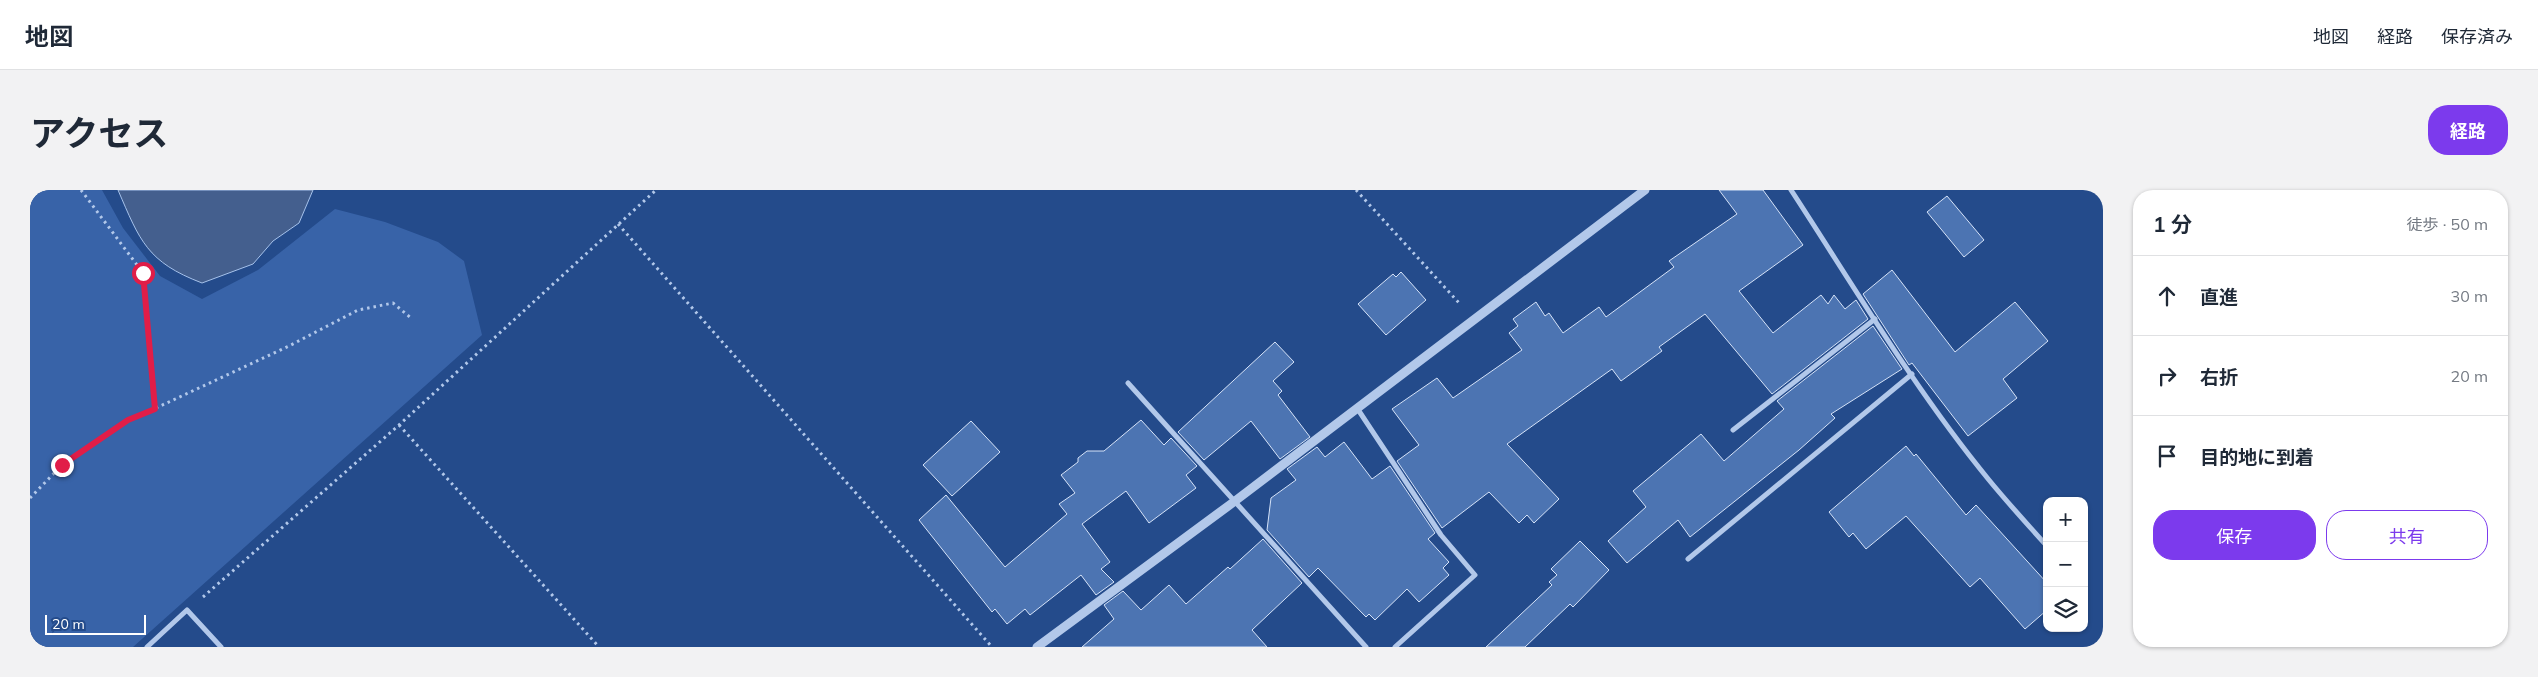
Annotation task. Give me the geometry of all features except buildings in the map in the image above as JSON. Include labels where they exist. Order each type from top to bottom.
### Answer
[{"type":"street","points":[[1036,647],[1235,501],[1645,190]]},
{"type":"street","points":[[1791,190],[1912,374],[1989,480],[2043,542]]},
{"type":"street","points":[[1732,430],[1875,318]]},
{"type":"street","points":[[1688,560],[1912,374]]},
{"type":"street","points":[[1128,383],[1366,647]]},
{"type":"street","points":[[1357,408],[1441,535],[1475,576],[1395,647]]},
{"type":"street","points":[[147,647],[187,610],[221,647]]},
{"type":"path","points":[[81,190],[143,273],[155,409]]},
{"type":"path","points":[[187,610],[399,425],[656,190]]},
{"type":"path","points":[[1356,190],[1474,320]]},
{"type":"path","points":[[618,224],[992,647]]},
{"type":"path","points":[[30,498],[62,465],[128,420],[289,346],[358,310],[393,303],[411,318]]},
{"type":"path","points":[[399,425],[599,647]]},
{"type":"shaded area","points":[[30,190],[102,190],[123,228],[160,276],[202,299],[258,270],[335,209],[385,222],[438,242],[464,261],[482,335],[133,647],[30,647]]},
{"type":"shaded area","points":[[118,190],[313,190],[299,223],[273,241],[253,264],[202,283],[169,267],[157,258],[140,236]]},
{"type":"route","points":[[62,465],[128,420],[155,409],[143,273]]}]
